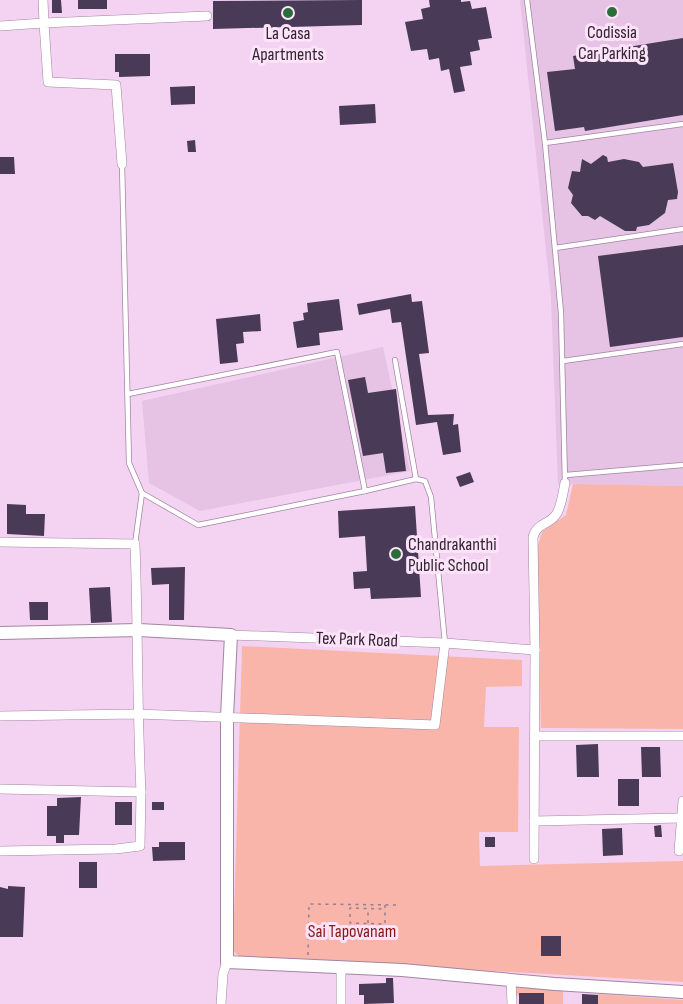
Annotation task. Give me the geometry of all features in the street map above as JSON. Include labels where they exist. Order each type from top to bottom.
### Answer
[{"type":"street","points":[[43,0],[48,82],[116,85],[122,164]]},
{"type":"street","points":[[0,26],[207,16]]},
{"type":"street","points":[[534,859],[533,537],[538,526],[558,512],[566,479]]},
{"type":"street","points":[[0,542],[135,544],[139,630],[137,714],[141,792],[140,846],[116,849],[0,851]]},
{"type":"street","name":"Tex Park Road","points":[[0,633],[139,630],[445,643],[535,650]]},
{"type":"street","points":[[221,1004],[223,974],[227,962],[227,717],[231,635]]},
{"type":"street","points":[[0,716],[137,714],[435,725],[445,643]]},
{"type":"street","points":[[534,736],[683,736]]},
{"type":"street","points":[[0,789],[141,792]]},
{"type":"street","points":[[679,851],[683,801]]},
{"type":"street","points":[[534,821],[682,818]]},
{"type":"street","points":[[227,962],[402,970],[683,992]]},
{"type":"street","points":[[341,967],[341,1004]]},
{"type":"street","points":[[511,980],[512,1004]]},
{"type":"lane","points":[[527,0],[545,143],[555,248],[563,361],[566,479],[683,465]]},
{"type":"lane","points":[[545,143],[683,124]]},
{"type":"lane","points":[[122,164],[129,463],[142,493],[135,544]]},
{"type":"lane","points":[[555,248],[683,229]]},
{"type":"lane","points":[[563,361],[683,344]]},
{"type":"lane","points":[[128,394],[337,352],[366,491]]},
{"type":"lane","points":[[395,360],[416,479]]},
{"type":"lane","points":[[142,493],[198,525],[416,479],[425,481],[431,496],[445,643]]},
{"type":"path","points":[[308,965],[309,904],[398,904]]},
{"type":"path","points":[[385,904],[385,909],[385,924],[350,923],[350,909],[385,909]]},
{"type":"path","points":[[368,909],[368,923]]},
{"type":"shaded area","points":[[520,0],[683,0],[683,486],[558,484],[551,298]]},
{"type":"shaded area","points":[[383,347],[410,471],[200,511],[149,483],[142,401]]},
{"type":"green space","points":[[573,484],[683,486],[683,729],[541,728],[537,549],[542,532],[566,515]]},
{"type":"green space","name":"Sai Tapovanam","points":[[242,646],[522,660],[522,686],[486,687],[484,727],[519,727],[518,832],[479,832],[480,866],[683,861],[683,982],[243,959],[233,951]]},
{"type":"green space","points":[[515,986],[563,990],[563,1004],[541,1004],[541,997],[515,995]]},
{"type":"green space","points":[[598,994],[683,1000],[683,1004],[598,1004]]},
{"type":"building","points":[[52,0],[61,0],[62,13],[52,13]]},
{"type":"building","points":[[78,0],[107,0],[107,9],[78,9]]},
{"type":"building","name":"La Casa Apartments","points":[[362,0],[362,25],[213,29],[213,1]]},
{"type":"building","points":[[429,0],[470,1],[472,9],[486,7],[492,38],[478,40],[480,50],[470,52],[472,65],[460,67],[465,91],[454,93],[449,69],[441,71],[439,58],[429,60],[427,49],[411,51],[405,22],[423,19],[421,9],[430,7]]},
{"type":"building","points":[[683,38],[683,115],[585,131],[584,127],[555,131],[547,72],[575,69],[573,56]]},
{"type":"building","points":[[115,54],[150,54],[150,76],[119,77],[119,72],[115,72]]},
{"type":"building","points":[[195,86],[195,104],[171,105],[170,87]]},
{"type":"building","points":[[375,104],[376,123],[340,125],[339,106]]},
{"type":"building","points":[[195,140],[196,152],[188,152],[187,141]]},
{"type":"building","points":[[603,155],[607,157],[608,162],[624,159],[639,162],[643,167],[673,163],[677,199],[668,200],[665,213],[649,225],[637,227],[636,231],[625,231],[600,216],[595,220],[582,216],[571,203],[573,195],[568,188],[572,171],[580,172],[582,159],[591,164]]},
{"type":"building","points":[[0,157],[14,157],[15,174],[0,174]]},
{"type":"building","points":[[683,245],[683,337],[610,347],[598,256]]},
{"type":"building","points":[[411,294],[412,302],[422,301],[429,353],[419,354],[428,415],[454,414],[453,425],[458,424],[461,452],[443,455],[437,422],[416,425],[401,322],[392,323],[390,309],[359,315],[357,304]]},
{"type":"building","points":[[339,299],[343,330],[319,333],[320,345],[297,348],[293,322],[304,320],[303,313],[308,312],[307,303]]},
{"type":"building","points":[[260,314],[261,331],[243,332],[244,343],[236,344],[238,362],[220,364],[216,319]]},
{"type":"building","points":[[365,377],[368,393],[396,389],[406,471],[386,473],[383,453],[363,456],[348,380]]},
{"type":"building","points":[[470,472],[474,482],[460,487],[456,477]]},
{"type":"building","points":[[7,504],[26,505],[26,514],[45,514],[44,536],[7,534]]},
{"type":"building","name":"Chandrakanthi Public School","points":[[415,506],[421,597],[371,599],[370,588],[354,589],[353,572],[367,571],[365,536],[339,538],[338,511]]},
{"type":"building","points":[[185,567],[184,620],[169,620],[169,584],[152,585],[151,568]]},
{"type":"building","points":[[110,587],[112,622],[91,623],[89,588]]},
{"type":"building","points":[[29,602],[48,602],[48,620],[30,620]]},
{"type":"building","points":[[598,744],[599,777],[577,777],[576,745]]},
{"type":"building","points":[[641,747],[660,747],[661,777],[642,777]]},
{"type":"building","points":[[618,779],[639,779],[639,806],[618,806]]},
{"type":"building","points":[[81,797],[79,835],[64,835],[64,843],[56,843],[56,836],[47,836],[47,806],[57,806],[57,798]]},
{"type":"building","points":[[115,802],[132,802],[132,825],[115,825]]},
{"type":"building","points":[[152,802],[164,802],[164,810],[152,810]]},
{"type":"building","points":[[661,825],[662,837],[655,837],[654,826]]},
{"type":"building","points":[[622,828],[623,855],[603,856],[602,829]]},
{"type":"building","points":[[485,837],[495,837],[495,847],[485,847]]},
{"type":"building","points":[[159,842],[185,842],[185,860],[153,861],[152,847],[159,847]]},
{"type":"building","points":[[79,862],[97,862],[97,888],[79,888]]},
{"type":"building","points":[[8,886],[25,887],[23,937],[0,937],[0,887],[8,889]]},
{"type":"building","points":[[541,936],[561,936],[561,956],[541,956]]},
{"type":"building","points":[[386,978],[393,978],[394,1003],[364,1004],[364,995],[359,995],[359,984],[386,983]]},
{"type":"building","points":[[519,993],[544,993],[544,1004],[519,1004]]},
{"type":"building","points":[[582,994],[598,995],[598,1004],[582,1004]]},
{"type":"place","name":"Codissia Car Parking","points":[[612,12]]},
{"type":"place","name":"La Casa Apartments","points":[[288,13]]},
{"type":"place","name":"Chandrakanthi Public School","points":[[396,554]]}]
